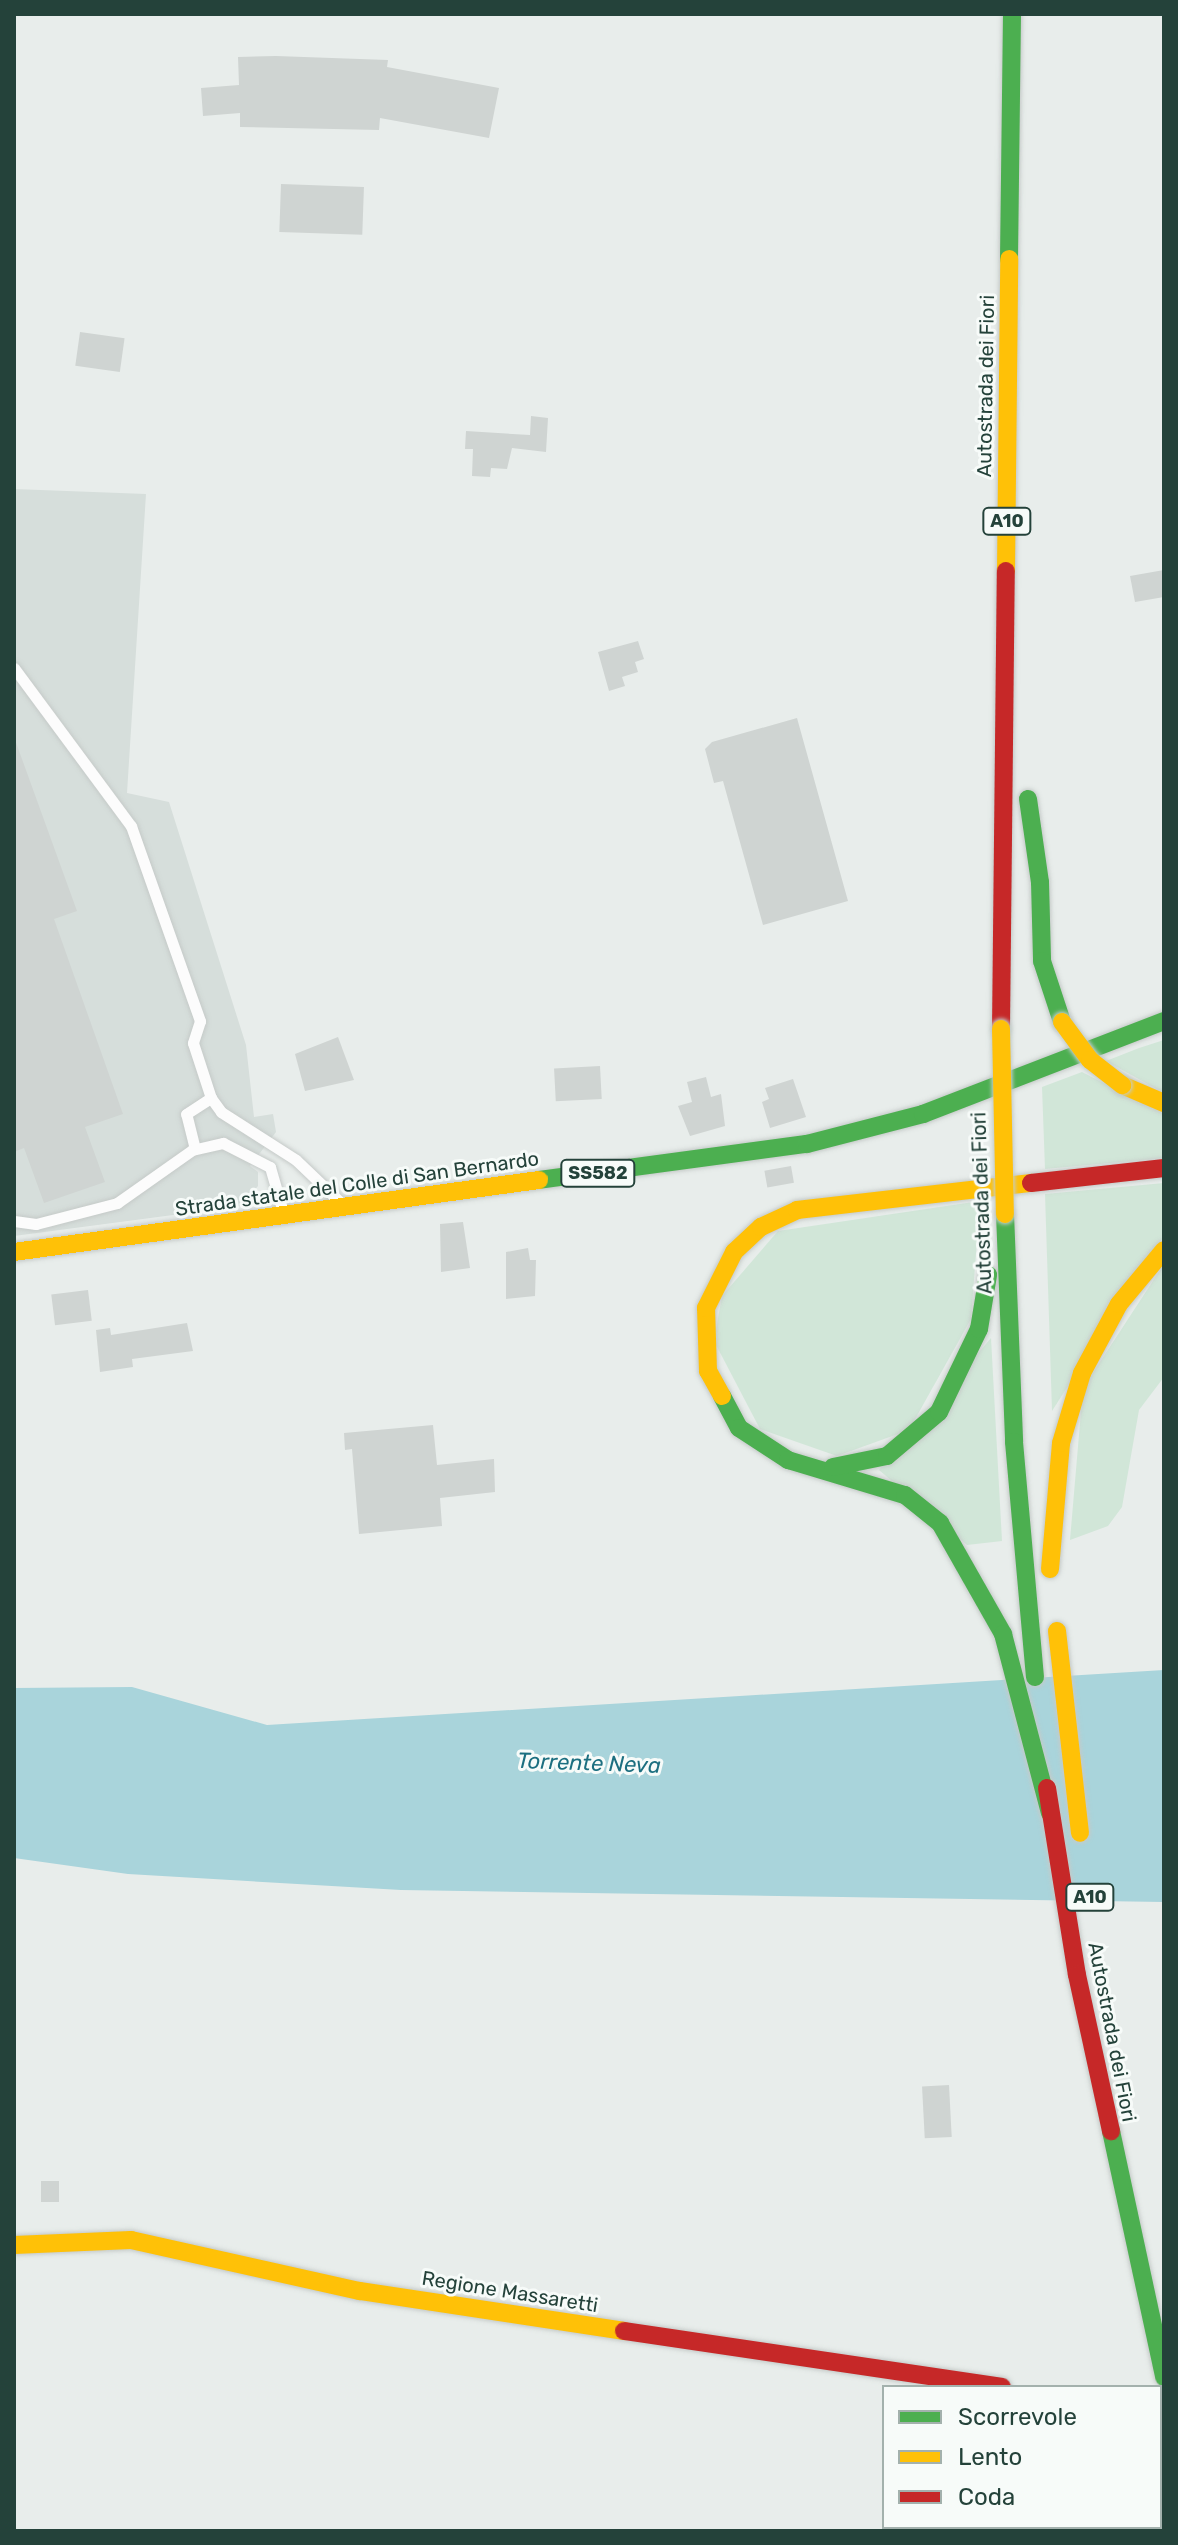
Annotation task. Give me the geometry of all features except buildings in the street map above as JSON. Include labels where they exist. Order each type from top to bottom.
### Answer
[{"type":"main road","name":"Autostrada dei Fiori","points":[[1012,14],[1001,1112],[997,1213],[1025,1571],[1050,1813],[1128,2226],[1164,2377]]},
{"type":"main road","points":[[1025,982],[1028,792],[1040,882],[1042,961],[1062,1022],[1090,1060],[1122,1085],[1164,1103]]},
{"type":"main road","name":"Strada statale del Colle di San Bernardo","points":[[14,1252],[807,1144],[923,1114],[1164,1021]]},
{"type":"main road","points":[[1025,1055],[1026,1101]]},
{"type":"main road","points":[[1026,1162],[1027,1208]]},
{"type":"main road","points":[[1050,1813],[1003,1634],[973,1569],[940,1523],[886,1487],[821,1470],[753,1441],[725,1411],[708,1371],[706,1308],[721,1270],[748,1239],[778,1218],[818,1205],[1164,1168]]},
{"type":"main road","points":[[821,1470],[870,1462],[902,1447],[953,1391],[979,1329],[997,1213]]},
{"type":"main road","points":[[1040,1452],[1051,1577],[1061,1443],[1082,1373],[1119,1304],[1164,1250]]},
{"type":"main road","points":[[1055,1616],[1083,1850]]},
{"type":"main road","name":"Regione Massaretti","points":[[14,2245],[131,2240],[360,2291],[953,2384]]},
{"type":"lane","points":[[14,668],[131,826],[200,1021],[193,1043],[211,1098],[221,1112],[328,1186],[344,1208]]},
{"type":"lane","points":[[195,1149],[186,1114],[211,1098]]},
{"type":"lane","points":[[14,1221],[36,1224],[117,1203],[195,1149],[223,1143],[259,1158],[279,1184],[283,1217]]},
{"type":"shaded area","points":[[14,489],[146,494],[127,793],[169,802],[246,1045],[254,1117],[273,1114],[276,1132],[250,1166],[258,1172],[258,1186],[241,1206],[14,1236]]},
{"type":"green space","points":[[1164,1040],[1164,1093],[1106,1061],[1139,1048]]},
{"type":"green space","points":[[1082,1072],[1164,1114],[1164,1158],[1045,1169],[1042,1087]]},
{"type":"green space","points":[[1164,1183],[1164,1236],[1052,1411],[1045,1194]]},
{"type":"green space","points":[[980,1201],[971,1319],[909,1430],[837,1456],[760,1429],[714,1341],[722,1296],[778,1231]]},
{"type":"green space","points":[[1164,1264],[1164,1377],[1139,1410],[1122,1507],[1108,1526],[1070,1540],[1083,1388]]},
{"type":"green space","points":[[991,1338],[1002,1541],[967,1545],[879,1470]]},
{"type":"water","name":"Torrente Neva","points":[[1164,1670],[1164,1902],[401,1890],[128,1874],[14,1858],[14,1688],[132,1687],[267,1725]]},
{"type":"traffic: fast","points":[[1009,259],[1012,14]]},
{"type":"traffic: fast","points":[[1028,799],[1040,882],[1042,961],[1062,1022]]},
{"type":"traffic: fast","points":[[539,1180],[807,1144],[923,1114],[1164,1021]]},
{"type":"traffic: fast","points":[[1005,1214],[1014,1442],[1035,1677]]},
{"type":"traffic: fast","points":[[833,1467],[887,1456],[939,1412],[979,1329],[988,1275]]},
{"type":"traffic: fast","points":[[722,1396],[739,1428],[788,1460],[905,1495],[940,1523],[1003,1634],[1050,1813]]},
{"type":"traffic: fast","points":[[1111,2131],[1164,2377]]},
{"type":"traffic: slow","points":[[1006,571],[1009,259]]},
{"type":"traffic: slow","points":[[1062,1022],[1090,1060],[1122,1085]]},
{"type":"traffic: slow","points":[[1001,1029],[1005,1214]]},
{"type":"traffic: slow","points":[[1122,1085],[1164,1103]]},
{"type":"traffic: slow","points":[[14,1252],[539,1180]]},
{"type":"traffic: slow","points":[[722,1396],[708,1371],[706,1308],[734,1252],[761,1227],[797,1210],[1031,1183]]},
{"type":"traffic: slow","points":[[1050,1569],[1061,1443],[1082,1373],[1119,1304],[1164,1250]]},
{"type":"traffic: slow","points":[[1057,1631],[1080,1833]]},
{"type":"traffic: slow","points":[[14,2245],[131,2240],[360,2291],[624,2331]]},
{"type":"traffic: jam","points":[[1001,1029],[1006,571]]},
{"type":"traffic: jam","points":[[1031,1183],[1164,1168]]},
{"type":"traffic: jam","points":[[1047,1788],[1077,1975],[1111,2131]]},
{"type":"traffic: jam","points":[[624,2331],[988,2385]]}]
